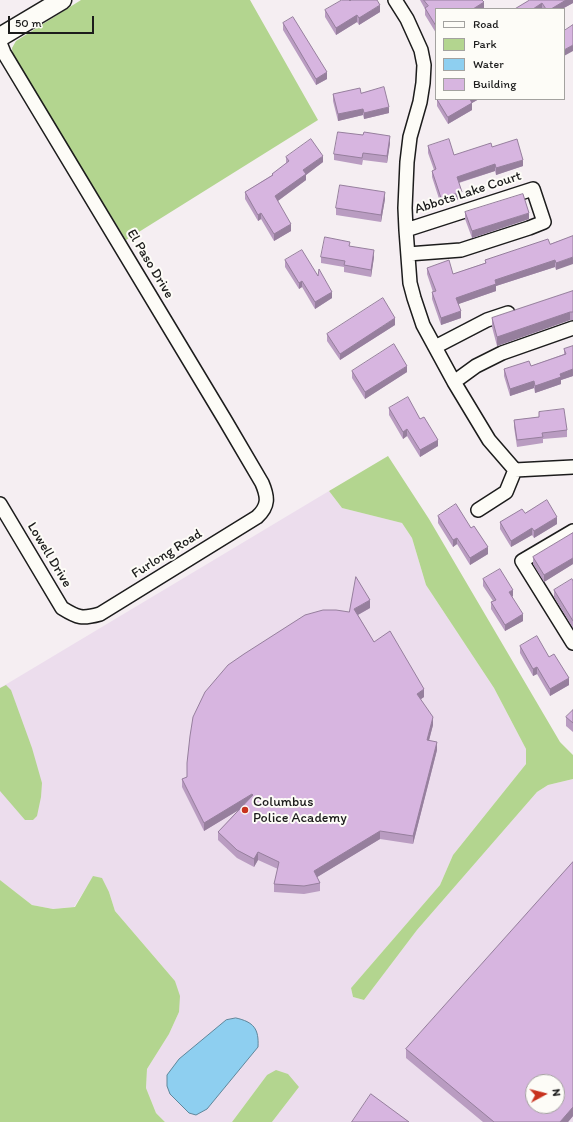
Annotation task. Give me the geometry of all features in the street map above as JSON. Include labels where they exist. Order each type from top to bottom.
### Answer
[{"type":"main road","points":[[0,37],[62,0]]},
{"type":"street","points":[[395,0],[407,19],[421,50],[424,65],[420,102],[410,137],[407,162],[405,208],[410,283],[423,325],[454,382],[490,440],[515,470]]},
{"type":"street","name":"El Paso Drive","points":[[0,43],[12,67],[262,483],[266,493],[266,503]]},
{"type":"street","name":"Abbots Lake Court","points":[[406,230],[533,189],[544,222],[461,250],[408,254]]},
{"type":"street","points":[[435,347],[487,320],[523,308]]},
{"type":"street","points":[[454,382],[476,366],[502,353],[573,328]]},
{"type":"street","points":[[515,470],[573,468]]},
{"type":"street","points":[[478,510],[506,492],[515,470]]},
{"type":"street","name":"Furlong Road","points":[[75,616],[88,618],[100,614],[258,517],[264,511],[266,503]]},
{"type":"street","name":"Lowell Drive","points":[[0,504],[62,608],[75,616]]},
{"type":"street","points":[[573,531],[522,561],[573,643]]},
{"type":"shaded area","name":"Columbus Police Academy","points":[[329,491],[342,508],[402,523],[412,538],[426,585],[494,688],[526,749],[526,764],[453,855],[440,885],[351,988],[353,997],[364,1000],[417,930],[537,792],[548,785],[573,779],[573,1122],[272,1122],[299,1087],[267,1075],[232,1122],[165,1122],[156,1113],[146,1088],[147,1069],[169,1034],[179,1012],[175,981],[115,911],[109,892],[93,877],[74,907],[53,909],[32,905],[0,880],[0,688]]},
{"type":"green space","points":[[81,0],[250,0],[318,120],[126,240],[13,56],[12,48],[16,41]]},
{"type":"green space","points":[[388,456],[429,519],[560,742],[573,755],[573,779],[548,785],[537,792],[417,930],[364,1000],[353,997],[351,988],[440,885],[453,855],[526,764],[526,749],[494,688],[426,585],[412,538],[402,523],[342,508],[329,491]]},
{"type":"green space","points":[[6,685],[11,690],[32,748],[42,783],[37,816],[33,820],[25,820],[0,791],[0,688]]},
{"type":"green space","points":[[93,876],[102,878],[109,892],[115,911],[175,981],[180,996],[179,1012],[169,1034],[147,1069],[146,1088],[156,1113],[165,1122],[0,1122],[0,880],[32,905],[53,909],[75,907]]},
{"type":"green space","points":[[276,1070],[288,1074],[299,1087],[272,1122],[232,1122],[267,1075]]},
{"type":"water","points":[[236,1018],[251,1024],[254,1027],[258,1035],[258,1047],[207,1109],[196,1115],[189,1113],[170,1094],[167,1086],[167,1075],[179,1059],[226,1020]]},
{"type":"building","points":[[342,0],[377,0],[380,5],[359,18],[357,15],[336,28],[325,10]]},
{"type":"building","points":[[424,0],[482,0],[484,2],[475,8],[435,8],[435,24],[425,8],[428,6]]},
{"type":"building","points":[[530,0],[566,0],[553,8],[545,8],[542,3],[534,8],[517,8]]},
{"type":"building","points":[[293,17],[327,72],[316,79],[283,23]]},
{"type":"building","points":[[573,25],[573,45],[565,49],[565,30]]},
{"type":"building","points":[[384,87],[389,107],[364,113],[363,109],[338,114],[333,94],[360,88],[361,93]]},
{"type":"building","points":[[438,100],[470,100],[472,103],[448,117]]},
{"type":"building","points":[[338,132],[363,135],[364,132],[390,136],[387,156],[363,153],[362,158],[334,154]]},
{"type":"building","points":[[311,139],[323,156],[303,170],[306,174],[275,196],[291,224],[274,234],[261,213],[258,215],[245,192],[273,175],[272,174],[289,161],[286,157]]},
{"type":"building","points":[[449,139],[454,155],[491,143],[492,147],[517,139],[523,160],[496,168],[495,164],[457,177],[462,192],[441,198],[432,171],[436,169],[428,146]]},
{"type":"building","points":[[340,185],[385,192],[381,215],[336,208]]},
{"type":"building","points":[[523,194],[529,213],[472,231],[465,212]]},
{"type":"building","points":[[573,236],[573,257],[556,263],[555,260],[495,280],[496,284],[456,298],[461,311],[441,318],[432,292],[436,291],[427,268],[449,260],[453,274],[486,263],[485,260],[548,239],[550,244]]},
{"type":"building","points":[[325,237],[350,242],[349,246],[374,250],[371,270],[344,265],[345,261],[321,257]]},
{"type":"building","points":[[302,250],[318,276],[319,269],[332,292],[315,302],[302,281],[299,283],[285,260]]},
{"type":"building","points":[[573,291],[573,312],[497,337],[492,318]]},
{"type":"building","points":[[383,298],[395,318],[340,354],[327,334]]},
{"type":"building","points":[[394,344],[407,366],[365,392],[352,371]]},
{"type":"building","points":[[573,346],[573,369],[560,374],[561,377],[535,386],[534,381],[510,389],[504,369],[529,361],[531,366],[566,354],[564,349]]},
{"type":"building","points":[[408,397],[420,419],[424,417],[438,440],[420,450],[407,429],[403,432],[389,408]]},
{"type":"building","points":[[564,409],[567,430],[542,433],[543,437],[517,440],[514,420],[539,417],[539,412]]},
{"type":"building","points":[[547,500],[557,517],[534,531],[532,528],[511,541],[500,522],[522,509],[525,513]]},
{"type":"building","points":[[456,504],[471,528],[474,526],[488,547],[470,558],[457,538],[453,540],[438,516]]},
{"type":"building","points":[[573,533],[573,558],[544,575],[533,557]]},
{"type":"building","points":[[500,569],[513,590],[509,592],[523,614],[505,625],[491,602],[496,600],[483,579]]},
{"type":"building","points":[[356,577],[370,600],[354,609],[374,642],[390,631],[424,689],[417,694],[433,717],[427,740],[437,742],[413,836],[380,831],[314,871],[320,883],[304,886],[274,884],[279,862],[258,852],[254,859],[237,850],[218,832],[253,795],[252,794],[204,823],[182,779],[187,777],[187,763],[193,717],[205,692],[228,665],[244,654],[305,615],[323,610],[349,612]]},
{"type":"building","points":[[572,579],[573,581],[573,621],[554,590]]},
{"type":"building","points":[[537,636],[549,657],[554,654],[569,678],[550,689],[537,667],[533,669],[520,646]]},
{"type":"building","points":[[573,710],[573,723],[566,717]]},
{"type":"building","points":[[573,862],[573,1107],[560,1122],[494,1122],[406,1049]]},
{"type":"building","points":[[371,1094],[409,1122],[352,1122]]},
{"type":"place","name":"Columbus Police Academy","points":[[245,810]]}]
